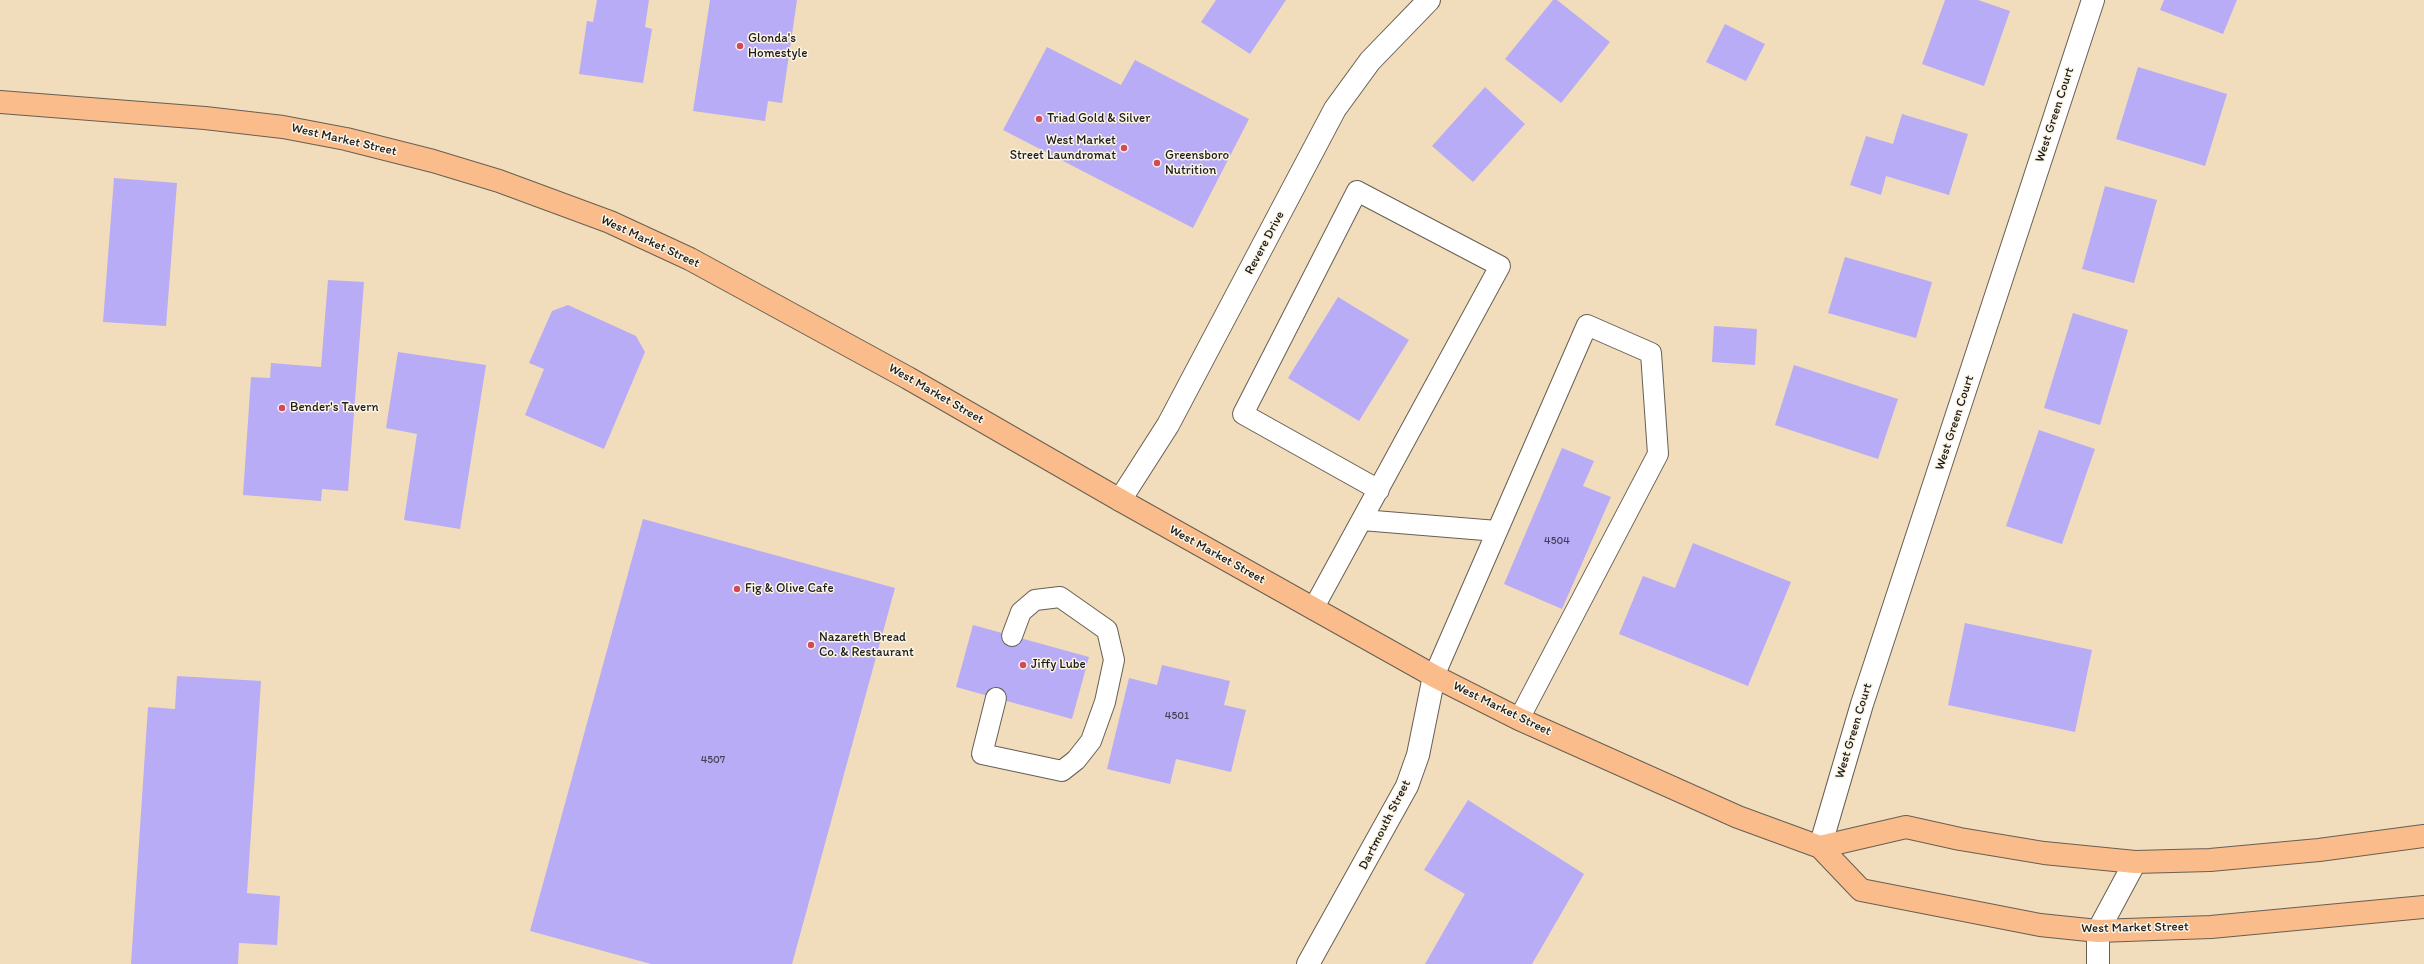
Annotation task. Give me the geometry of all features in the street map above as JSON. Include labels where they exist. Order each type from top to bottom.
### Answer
[{"type":"main road","name":"West Market Street","points":[[0,102],[120,110],[283,126],[346,139],[433,161],[557,202],[610,222],[724,277],[908,378],[1120,500],[1434,676],[1519,719],[1738,817],[1820,847],[1861,890],[2040,925],[2098,931],[2211,926],[2424,907]]},
{"type":"main road","points":[[1820,847],[1906,827],[1960,839],[2044,853],[2135,862],[2256,856],[2424,836]]},
{"type":"street","name":"Revere Drive","points":[[1120,500],[1168,424],[1335,109],[1370,61],[1429,0]]},
{"type":"street","name":"West Green Court","points":[[1820,847],[1862,704],[2093,0]]},
{"type":"street","name":"Dartmouth Street","points":[[1308,964],[1407,786],[1418,755],[1434,676]]},
{"type":"street","points":[[2098,964],[2098,931],[2135,862]]},
{"type":"lane","points":[[1313,609],[1362,520],[1500,266],[1357,191],[1243,414],[1378,490]]},
{"type":"lane","points":[[1434,676],[1587,325],[1651,353],[1658,454],[1519,719]]},
{"type":"lane","points":[[1362,520],[1497,531]]},
{"type":"lane","points":[[996,698],[982,754],[1062,771],[1076,760],[1091,740],[1105,702],[1114,660],[1107,630],[1060,597],[1035,600],[1021,612],[1012,636]]},
{"type":"building","points":[[597,0],[649,0],[645,27],[652,29],[643,83],[579,74],[587,21],[593,22]]},
{"type":"building","points":[[710,0],[797,0],[782,103],[768,101],[765,121],[693,111]]},
{"type":"building","points":[[1216,0],[1286,0],[1250,54],[1201,22]]},
{"type":"building","points":[[1553,0],[1557,0],[1610,42],[1561,103],[1505,59]]},
{"type":"building","points":[[1945,0],[1978,0],[2010,11],[1984,86],[1922,64]]},
{"type":"building","points":[[2164,0],[2237,0],[2223,34],[2160,10]]},
{"type":"building","points":[[1725,24],[1765,44],[1746,81],[1706,62]]},
{"type":"building","points":[[1047,47],[1121,85],[1135,60],[1249,119],[1193,228],[1003,130]]},
{"type":"building","points":[[2138,67],[2227,94],[2205,166],[2116,139]]},
{"type":"building","points":[[1485,87],[1525,124],[1473,182],[1432,146]]},
{"type":"building","points":[[1902,114],[1968,134],[1949,195],[1886,176],[1881,195],[1850,185],[1866,136],[1893,144]]},
{"type":"building","points":[[114,178],[177,183],[166,326],[103,322]]},
{"type":"building","points":[[2105,186],[2157,200],[2134,283],[2082,269]]},
{"type":"building","points":[[1845,257],[1932,282],[1916,338],[1828,313]]},
{"type":"building","points":[[328,280],[364,282],[348,491],[322,489],[321,501],[243,495],[251,377],[270,378],[271,363],[321,367]]},
{"type":"building","points":[[1338,297],[1409,340],[1359,421],[1288,378]]},
{"type":"building","points":[[568,305],[636,336],[645,352],[604,449],[525,415],[544,369],[529,363],[552,311]]},
{"type":"building","points":[[2073,313],[2128,330],[2100,425],[2044,408]]},
{"type":"building","points":[[1714,326],[1757,329],[1755,365],[1712,362]]},
{"type":"building","points":[[398,352],[486,365],[460,529],[404,520],[417,434],[386,428]]},
{"type":"building","points":[[1794,365],[1898,399],[1878,459],[1775,425]]},
{"type":"building","points":[[2039,430],[2095,449],[2062,544],[2006,526]]},
{"type":"building","points":[[1562,448],[1594,461],[1583,486],[1611,497],[1562,609],[1504,584]]},
{"type":"building","points":[[643,519],[895,588],[792,964],[651,964],[530,931]]},
{"type":"building","points":[[1693,543],[1791,582],[1748,686],[1619,634],[1643,576],[1675,588]]},
{"type":"building","points":[[1965,623],[2092,650],[2075,732],[1948,705]]},
{"type":"building","points":[[973,625],[1089,657],[1072,719],[956,687]]},
{"type":"building","points":[[1162,665],[1230,681],[1224,705],[1246,710],[1231,772],[1176,759],[1170,784],[1107,769],[1129,678],[1157,685]]},
{"type":"building","points":[[177,676],[261,681],[247,893],[280,896],[277,945],[239,943],[238,964],[131,964],[148,707],[175,709]]},
{"type":"building","points":[[1468,800],[1584,874],[1532,964],[1425,964],[1465,894],[1424,870]]},
{"type":"place","name":"Glonda's Homestyle","points":[[740,46]]},
{"type":"place","name":"Triad Gold & Silver","points":[[1039,119]]},
{"type":"place","name":"West Market Street Laundromat","points":[[1124,148]]},
{"type":"place","name":"Greensboro Nutrition","points":[[1157,163]]},
{"type":"place","name":"Bender's Tavern","points":[[282,408]]},
{"type":"place","name":"Fig & Olive Cafe","points":[[737,589]]},
{"type":"place","name":"Nazareth Bread Co. & Restaurant","points":[[811,645]]},
{"type":"place","name":"Jiffy Lube","points":[[1023,665]]}]
